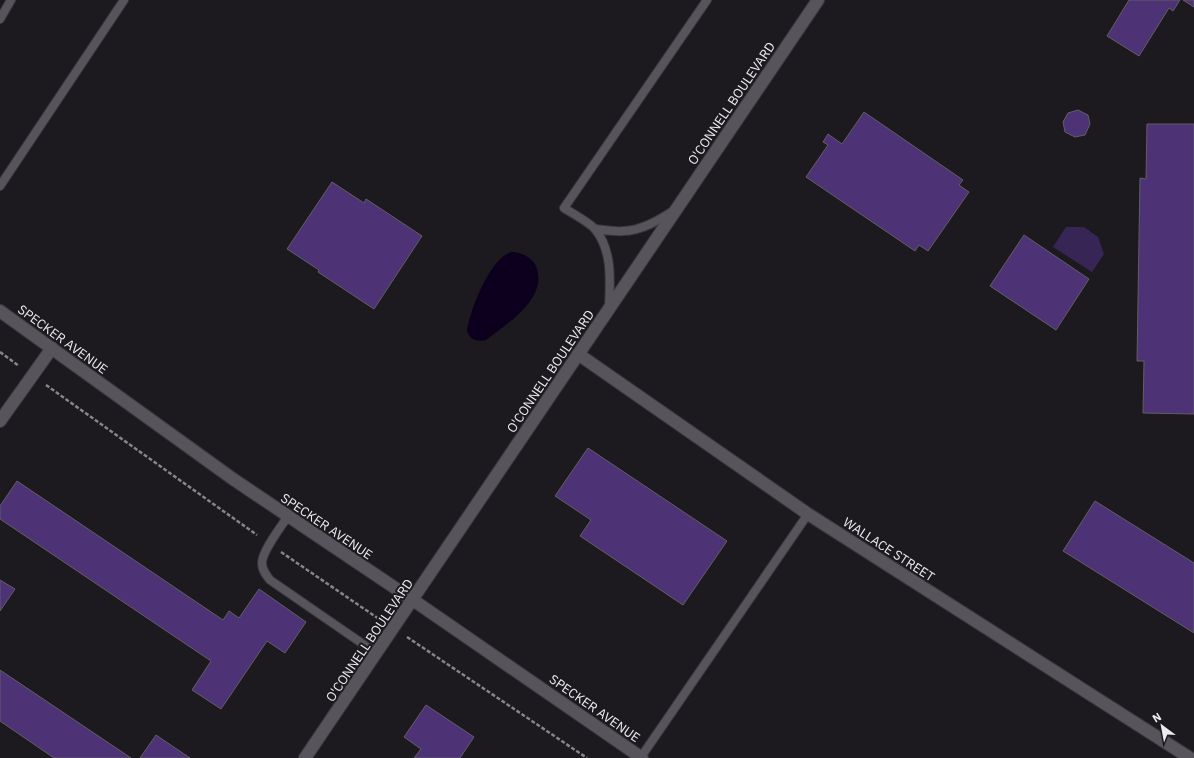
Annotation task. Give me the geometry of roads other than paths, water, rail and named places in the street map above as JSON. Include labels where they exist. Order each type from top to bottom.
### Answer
[{"type":"street","name":"O'CONNELL BOULEVARD","points":[[305,758],[818,0]]},
{"type":"street","name":"SPECKER AVENUE","points":[[0,311],[233,479],[413,600],[642,758]]},
{"type":"street","points":[[0,421],[52,348]]},
{"type":"street","name":"WALLACE STREET","points":[[578,354],[808,514],[1186,757]]},
{"type":"lane","points":[[0,19],[11,0]]},
{"type":"lane","points":[[0,186],[124,0]]},
{"type":"lane","points":[[609,309],[610,276],[607,253],[602,241],[595,229],[564,208],[707,0]]},
{"type":"lane","points":[[595,229],[624,232],[656,221],[677,208]]},
{"type":"lane","points":[[642,758],[808,514]]},
{"type":"lane","points":[[288,516],[269,544],[263,556],[262,564],[265,573],[270,580],[376,653]]}]
